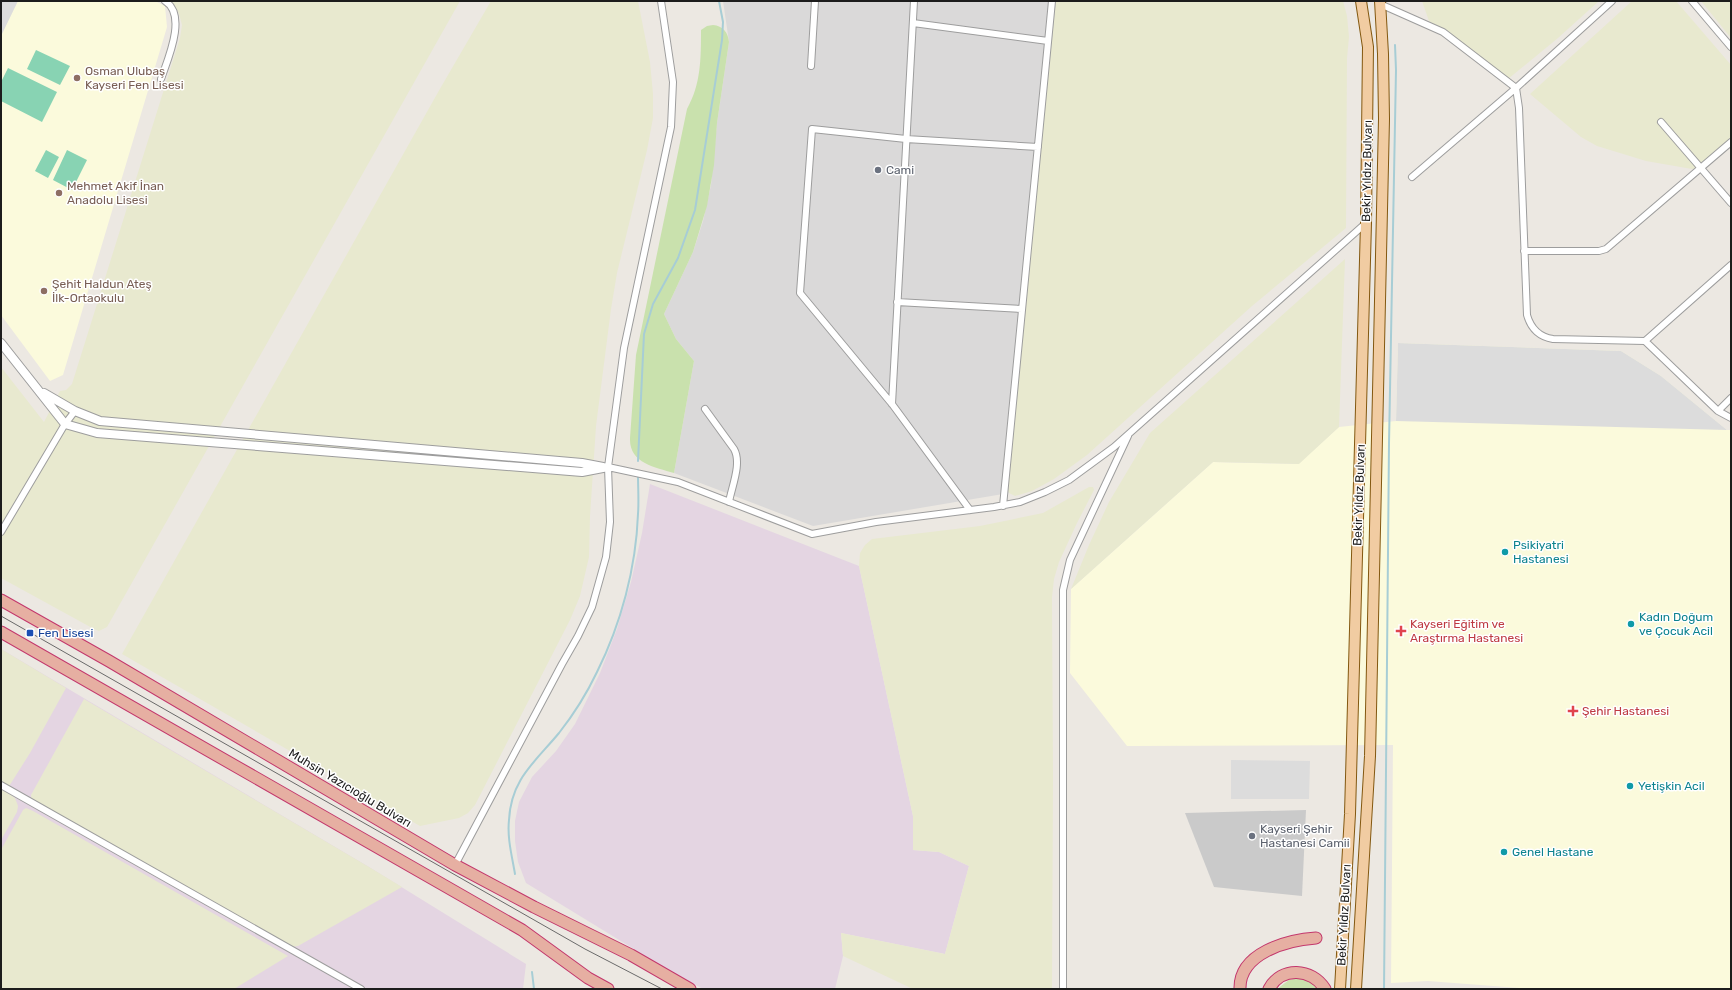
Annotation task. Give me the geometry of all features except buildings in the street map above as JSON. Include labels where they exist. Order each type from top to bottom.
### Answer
[{"type":"highway","name":"Muhsin Yazıcıoğlu Bulvarı","points":[[1,600],[109,661],[455,865],[541,911],[631,955],[690,989]]},
{"type":"highway","points":[[1,632],[522,930],[588,978],[608,989]]},
{"type":"highway","points":[[1240,989],[1240,980],[1244,971],[1250,963],[1259,956],[1288,942],[1316,938]]},
{"type":"highway","points":[[1269,989],[1273,982],[1280,976],[1294,973],[1306,974],[1316,978],[1325,989]]},
{"type":"main road","name":"Bekir Yıldız Bulvarı","points":[[1340,989],[1350,806],[1366,223],[1368,47],[1361,1]]},
{"type":"main road","name":"Bekir Yıldız Bulvarı","points":[[1356,989],[1370,748],[1384,113],[1380,3]]},
{"type":"street","points":[[161,80],[176,28],[173,13],[168,2],[165,1]]},
{"type":"street","points":[[455,865],[578,636],[592,607],[602,574],[610,522],[608,467],[624,348],[671,128],[673,82],[661,1]]},
{"type":"street","points":[[811,66],[815,1]]},
{"type":"street","points":[[892,404],[914,1]]},
{"type":"street","points":[[1003,506],[1052,1]]},
{"type":"street","points":[[1412,177],[1516,88],[1612,1]]},
{"type":"street","points":[[1692,1],[1731,48]]},
{"type":"street","points":[[1380,3],[1443,32],[1516,88],[1526,316],[1533,328],[1540,334],[1553,339],[1645,341],[1718,411],[1731,418]]},
{"type":"street","points":[[913,23],[1048,41]]},
{"type":"street","points":[[1661,122],[1731,203]]},
{"type":"street","points":[[970,510],[892,404],[800,293],[812,129],[906,139],[1038,147]]},
{"type":"street","points":[[1524,251],[1595,251],[1606,249],[1731,142]]},
{"type":"street","points":[[41,392],[75,411],[100,421],[582,463],[608,467],[678,482],[812,534],[876,522],[1003,506],[1032,498],[1063,483],[1097,460],[1130,433],[1366,223]]},
{"type":"street","points":[[1645,341],[1731,265]]},
{"type":"street","points":[[897,302],[1022,309]]},
{"type":"street","points":[[1,343],[65,424],[98,433],[574,472],[608,467]]},
{"type":"street","points":[[1718,411],[1731,398]]},
{"type":"street","points":[[705,410],[734,449],[737,456],[729,502]]},
{"type":"street","points":[[1,532],[65,424],[75,411]]},
{"type":"street","points":[[1063,989],[1063,590],[1070,560],[1130,433]]},
{"type":"street","points":[[1,785],[361,989]]},
{"type":"shaded area","points":[[1,1],[18,1],[1,36]]},
{"type":"shaded area","points":[[17,1],[155,1],[165,6],[167,27],[63,375],[50,381],[1,315],[1,34]]},
{"type":"shaded area","points":[[167,1],[460,1],[107,627],[99,631],[1,578],[1,367],[44,422],[60,391],[66,390],[72,384],[180,38],[182,25],[179,14],[174,5]]},
{"type":"shaded area","points":[[491,1],[638,1],[650,62],[653,94],[653,118],[647,150],[617,273],[611,309],[596,426],[589,557],[580,596],[570,620],[475,805],[468,813],[459,818],[420,826],[122,654],[441,87]]},
{"type":"shaded area","points":[[723,1],[1056,1],[1007,491],[1009,493],[813,526],[674,473],[694,361],[676,339],[664,314],[693,252],[703,221],[711,185],[717,123],[729,42]]},
{"type":"shaded area","points":[[1056,1],[1343,1],[1347,16],[1349,37],[1347,58],[1346,228],[1252,306],[1087,455],[1054,479],[1032,491],[1015,496],[1009,493],[1006,488]]},
{"type":"shaded area","points":[[1422,1],[1599,1],[1558,38],[1508,79],[1429,21]]},
{"type":"shaded area","points":[[1632,1],[1676,1],[1731,65],[1731,140],[1701,168],[1692,169],[1646,161],[1597,146],[1581,137],[1530,94]]},
{"type":"shaded area","points":[[1701,1],[1731,1],[1731,38]]},
{"type":"shaded area","points":[[1345,259],[1339,427],[1299,464],[1213,462],[1071,589],[1109,502],[1150,433]]},
{"type":"shaded area","name":"Kayseri Eğitim ve Araştırma Hastanesi","points":[[1398,343],[1621,351],[1661,376],[1727,430],[1731,430],[1731,989],[1532,989],[1428,981],[1391,983],[1393,745],[1127,746],[1070,673],[1071,589],[1213,462],[1298,464],[1339,427],[1396,421]]},
{"type":"shaded area","points":[[1398,343],[1621,351],[1661,376],[1727,430],[1396,421]]},
{"type":"shaded area","points":[[650,484],[859,566],[913,816],[913,850],[939,852],[969,866],[945,954],[841,933],[843,956],[835,989],[703,989],[665,968],[526,883],[518,862],[515,841],[515,821],[519,802],[532,777],[556,751],[575,724],[600,673],[617,629],[631,582],[642,533]]},
{"type":"shaded area","points":[[1089,487],[1093,487],[1094,490],[1059,562],[1054,579],[1052,597],[1052,989],[913,989],[843,956],[841,933],[945,954],[969,866],[939,852],[913,850],[913,816],[859,566],[860,553],[865,545],[872,539],[980,526],[1043,513]]},
{"type":"shaded area","points":[[1,649],[369,867],[526,964],[523,989],[1,989]]},
{"type":"shaded area","points":[[1,649],[66,688],[30,753],[6,791],[15,798],[18,806],[17,812],[1,840]]},
{"type":"shaded area","points":[[84,699],[402,887],[298,946],[291,947],[32,804],[31,795]]},
{"type":"shaded area","points":[[1231,760],[1310,761],[1309,799],[1231,799]]},
{"type":"shaded area","points":[[26,808],[288,956],[234,989],[1,989],[1,850],[23,810]]},
{"type":"shaded area","points":[[1306,810],[1302,896],[1214,887],[1185,813]]},
{"type":"green space","points":[[713,25],[724,30],[729,42],[717,123],[714,165],[707,206],[693,252],[664,314],[676,339],[694,361],[674,473],[644,463],[634,453],[631,446],[630,438],[636,355],[687,109],[692,100],[698,81],[701,30],[707,26]]},
{"type":"green space","points":[[36,50],[70,66],[60,85],[27,69]]},
{"type":"green space","points":[[8,68],[57,92],[42,122],[1,101],[1,82]]},
{"type":"green space","points":[[46,150],[59,157],[48,178],[35,171]]},
{"type":"green space","points":[[67,150],[87,160],[72,190],[53,180]]},
{"type":"green space","points":[[1298,978],[1306,979],[1322,989],[1277,989],[1289,980]]},
{"type":"waterway","points":[[638,461],[644,334],[653,304],[678,258],[695,210],[722,40],[723,22],[719,1]]},
{"type":"waterway","points":[[1384,989],[1389,443],[1396,70],[1395,45]]},
{"type":"waterway","points":[[515,874],[509,834],[511,806],[514,793],[519,782],[533,762],[559,733],[580,703],[606,654],[626,595],[634,555],[637,534],[638,475]]},
{"type":"waterway","points":[[532,972],[534,989]]},
{"type":"tram line","points":[[1,616],[585,949],[662,989]]},
{"type":"place","name":"Osman Ulubaş Kayseri Fen Lisesi","points":[[77,78]]},
{"type":"place","name":"Cami","points":[[878,170]]},
{"type":"place","name":"Mehmet Akif İnan Anadolu Lisesi","points":[[59,193]]},
{"type":"place","name":"Şehit Haldun Ateş İlk-Ortaokulu","points":[[44,291]]},
{"type":"place","name":"Psikiyatri Hastanesi","points":[[1505,552]]},
{"type":"place","name":"Kadın Doğum ve Çocuk Acil","points":[[1631,624]]},
{"type":"place","name":"Kayseri Eğitim ve Araştırma Hastanesi","points":[[1401,631]]},
{"type":"place","name":"Fen Lisesi","points":[[30,633]]},
{"type":"place","name":"Şehir Hastanesi","points":[[1573,711]]},
{"type":"place","name":"Yetişkin Acil","points":[[1630,786]]},
{"type":"place","name":"Kayseri Şehir Hastanesi Camii","points":[[1252,836]]},
{"type":"place","name":"Genel Hastane","points":[[1504,852]]}]
